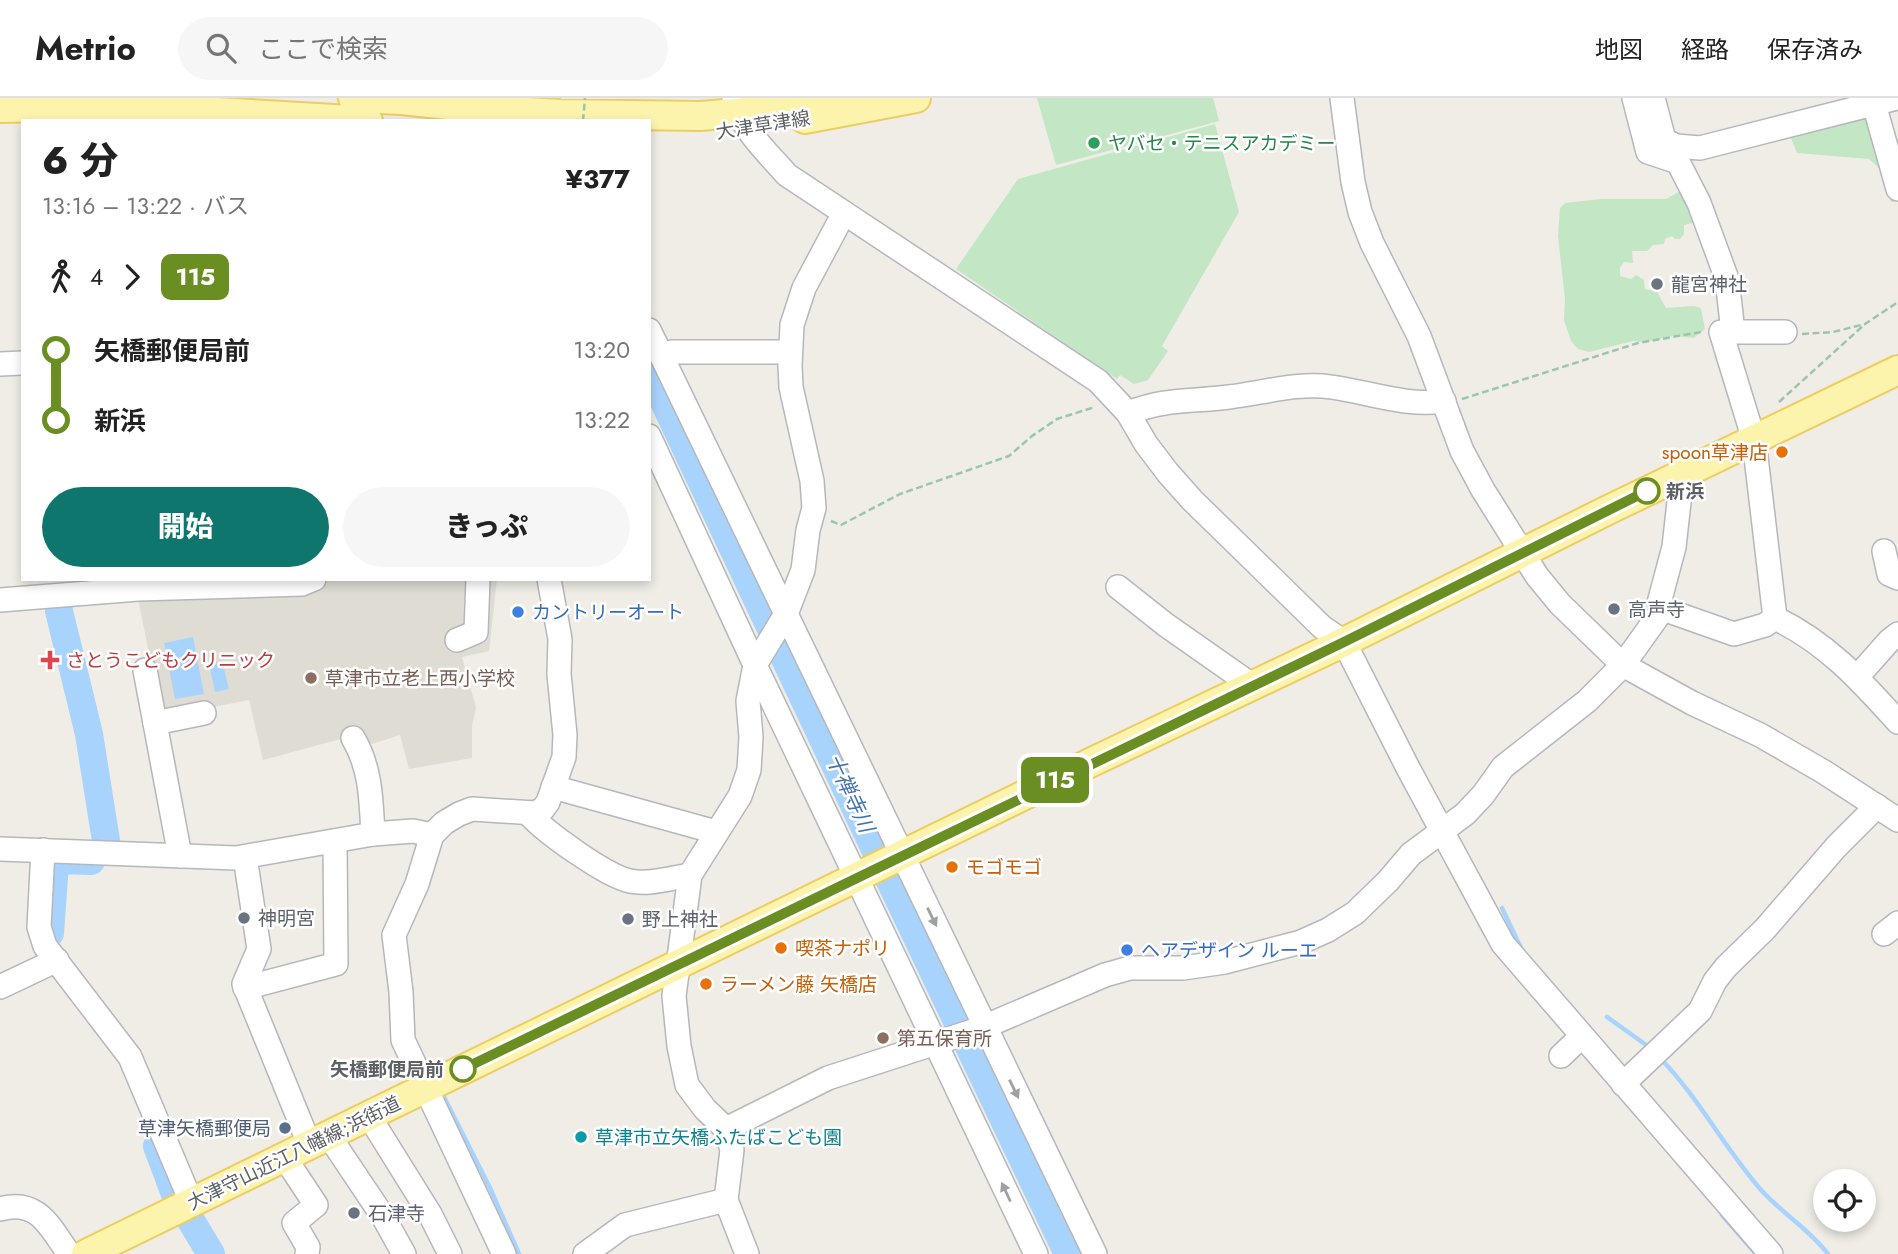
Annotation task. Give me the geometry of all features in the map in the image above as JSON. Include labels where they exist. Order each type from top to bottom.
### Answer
[{"type":"main road","name":"大津草津線","points":[[353,98],[510,111],[700,116],[916,98]]},
{"type":"main road","name":"大津草津線","points":[[651,135],[696,135],[740,113],[827,98]]},
{"type":"main road","points":[[0,108],[118,106],[265,111],[347,119]]},
{"type":"main road","name":"大津守山近江八幡線;浜街道","points":[[95,1252],[425,1087],[1898,370]]},
{"type":"street","points":[[1342,98],[1353,181],[1360,212],[1372,243],[1419,336],[1467,461],[1537,576],[1560,604],[1623,665],[1692,703],[1760,735],[1898,820]]},
{"type":"street","points":[[1634,98],[1648,152],[1678,162],[1699,203],[1727,278],[1727,332],[1754,440],[1774,618]]},
{"type":"street","points":[[1653,98],[1664,140],[1676,146],[1700,148],[1896,98]]},
{"type":"street","points":[[1874,104],[1898,188]]},
{"type":"street","points":[[740,113],[787,175],[1098,381],[1126,410],[1146,444],[1192,500],[1322,627],[1344,642],[1503,944],[1568,1028],[1639,1069],[1771,1254]]},
{"type":"street","points":[[747,1254],[726,1200],[732,1150],[726,1129],[705,1109],[688,1085],[683,1070],[674,996],[690,875],[740,796],[749,770],[751,737],[748,701],[756,662],[784,617],[803,570],[814,508],[812,481],[792,387],[792,325],[804,288],[844,213]]},
{"type":"street","points":[[1727,332],[1785,332]]},
{"type":"street","points":[[651,334],[899,857],[1094,1254]]},
{"type":"street","points":[[662,356],[672,352],[790,352]]},
{"type":"street","points":[[0,364],[21,363]]},
{"type":"street","points":[[1126,410],[1172,400],[1220,398],[1312,386],[1329,386],[1385,398],[1444,403]]},
{"type":"street","points":[[651,440],[939,1044],[1036,1254]]},
{"type":"street","points":[[1670,479],[1681,484],[1674,547],[1659,603],[1663,609],[1734,634],[1765,625],[1774,618]]},
{"type":"street","points":[[1884,551],[1889,574],[1898,578]]},
{"type":"street","points":[[0,600],[138,589],[302,584],[309,581]]},
{"type":"street","points":[[457,640],[476,632],[478,581]]},
{"type":"street","points":[[504,1254],[402,1040],[401,992],[394,934],[417,884],[432,835],[444,823],[472,809],[510,810],[528,814],[543,809],[553,787],[564,757],[565,735],[559,674],[560,639],[549,581]]},
{"type":"street","points":[[1118,587],[1166,625],[1253,686]]},
{"type":"street","points":[[726,1129],[828,1078],[939,1044],[1105,975],[1130,968],[1183,968],[1214,964],[1301,942],[1328,930],[1355,913],[1411,854],[1465,814],[1503,767],[1587,701],[1623,665],[1663,609]]},
{"type":"street","points":[[1774,618],[1815,640],[1858,676],[1897,720]]},
{"type":"street","points":[[1858,676],[1898,634]]},
{"type":"street","points":[[145,670],[180,856]]},
{"type":"street","points":[[155,723],[204,713]]},
{"type":"street","points":[[353,738],[364,756],[371,793],[373,834]]},
{"type":"street","points":[[553,787],[716,832]]},
{"type":"street","points":[[1639,1069],[1700,1011],[1714,981],[1726,967],[1765,929],[1877,806]]},
{"type":"street","points":[[528,814],[539,826],[587,859],[627,881],[648,883],[690,875]]},
{"type":"street","points":[[0,849],[245,857],[373,834],[413,831],[432,835]]},
{"type":"street","points":[[245,988],[335,964],[335,841]]},
{"type":"street","points":[[43,850],[39,927],[45,946],[130,1057],[185,1207]]},
{"type":"street","points":[[245,857],[259,949],[244,979],[245,988],[308,1146],[316,1205],[294,1223],[308,1247],[307,1254]]},
{"type":"street","points":[[0,987],[57,960]]},
{"type":"street","points":[[1561,1056],[1568,1028]]},
{"type":"street","points":[[369,1116],[430,1214],[450,1254]]},
{"type":"street","points":[[308,1146],[374,1202],[404,1254]]},
{"type":"street","points":[[585,1254],[625,1225],[726,1200]]},
{"type":"street","points":[[0,1209],[17,1205],[36,1212],[43,1217],[69,1254]]},
{"type":"path","points":[[562,112],[585,98]]},
{"type":"path","points":[[1773,409],[1865,324],[1898,302]]},
{"type":"path","points":[[1785,332],[1817,335],[1865,324]]},
{"type":"path","points":[[1444,403],[1638,343],[1716,330],[1727,332]]},
{"type":"path","points":[[810,523],[830,520],[841,525],[900,494],[1009,456],[1031,436],[1057,419],[1094,407],[1126,410]]},
{"type":"shaded area","name":"草津市立老上西小学校","points":[[124,581],[497,581],[489,651],[462,657],[476,708],[472,725],[472,758],[409,769],[400,735],[362,747],[348,737],[263,760],[249,700],[162,717],[138,599]]},
{"type":"green space","name":"ヤバセ・テニスアカデミー","points":[[1037,98],[1213,98],[1219,121],[1056,165]]},
{"type":"green space","points":[[1862,115],[1868,116],[1874,124],[1894,202],[1891,202],[1879,168],[1869,159],[1797,153],[1791,138]]},
{"type":"green space","points":[[1215,124],[1239,212],[1162,346],[1168,351],[1148,380],[1134,384],[1120,375],[1117,379],[956,269],[1018,179]]},
{"type":"green space","points":[[1679,192],[1691,196],[1700,221],[1684,225],[1684,234],[1680,239],[1672,236],[1665,239],[1664,244],[1653,245],[1647,251],[1632,251],[1633,263],[1624,262],[1620,268],[1620,276],[1631,279],[1636,275],[1644,280],[1645,289],[1657,292],[1666,308],[1701,308],[1705,329],[1694,338],[1673,336],[1644,342],[1633,341],[1589,352],[1578,349],[1571,341],[1564,320],[1565,299],[1558,236],[1560,208],[1565,203],[1601,199],[1666,199]]},
{"type":"water","points":[[193,637],[204,694],[175,699],[164,643]]},
{"type":"water","points":[[222,661],[229,689],[215,692],[209,664]]},
{"type":"waterway","name":"十禅寺川","points":[[651,374],[1068,1254]]},
{"type":"waterway","points":[[59,611],[89,734],[107,847]]},
{"type":"waterway","points":[[50,933],[55,864],[59,860],[91,861]]},
{"type":"waterway","points":[[1502,908],[1521,948]]},
{"type":"waterway","points":[[1607,1017],[1649,1047]]},
{"type":"waterway","points":[[1660,1058],[1762,1191],[1828,1254]]},
{"type":"waterway","points":[[442,1093],[490,1188],[519,1254]]},
{"type":"waterway","points":[[157,1146],[175,1194],[211,1254]]},
{"type":"waterway","points":[[1722,1215],[1756,1254]]},
{"type":"bus line","name":"115","points":[[463,1069],[1344,642],[1647,491]]},
{"type":"place","name":"ヤバセ・テニスアカデミー","points":[[1094,143]]},
{"type":"place","name":"龍宮神社","points":[[1657,284]]},
{"type":"place","name":"spoon草津店","points":[[1782,452]]},
{"type":"place","name":"新浜","points":[[1647,491]]},
{"type":"place","name":"高声寺","points":[[1614,609]]},
{"type":"place","name":"カントリーオート","points":[[518,612]]},
{"type":"place","name":"さとうこどもクリニック","points":[[50,660]]},
{"type":"place","name":"草津市立老上西小学校","points":[[311,678]]},
{"type":"place","name":"モゴモゴ","points":[[952,867]]},
{"type":"place","name":"神明宮","points":[[244,918]]},
{"type":"place","name":"野上神社","points":[[628,919]]},
{"type":"place","name":"喫茶ナポリ","points":[[781,948]]},
{"type":"place","name":"ヘアデザイン ルーエ","points":[[1127,950]]},
{"type":"place","name":"ラーメン藤 矢橋店","points":[[706,984]]},
{"type":"place","name":"第五保育所","points":[[883,1038]]},
{"type":"place","name":"矢橋郵便局前","points":[[463,1069]]},
{"type":"place","name":"草津矢橋郵便局","points":[[285,1128]]},
{"type":"place","name":"草津市立矢橋ふたばこども園","points":[[581,1137]]},
{"type":"place","name":"石津寺","points":[[354,1213]]}]
